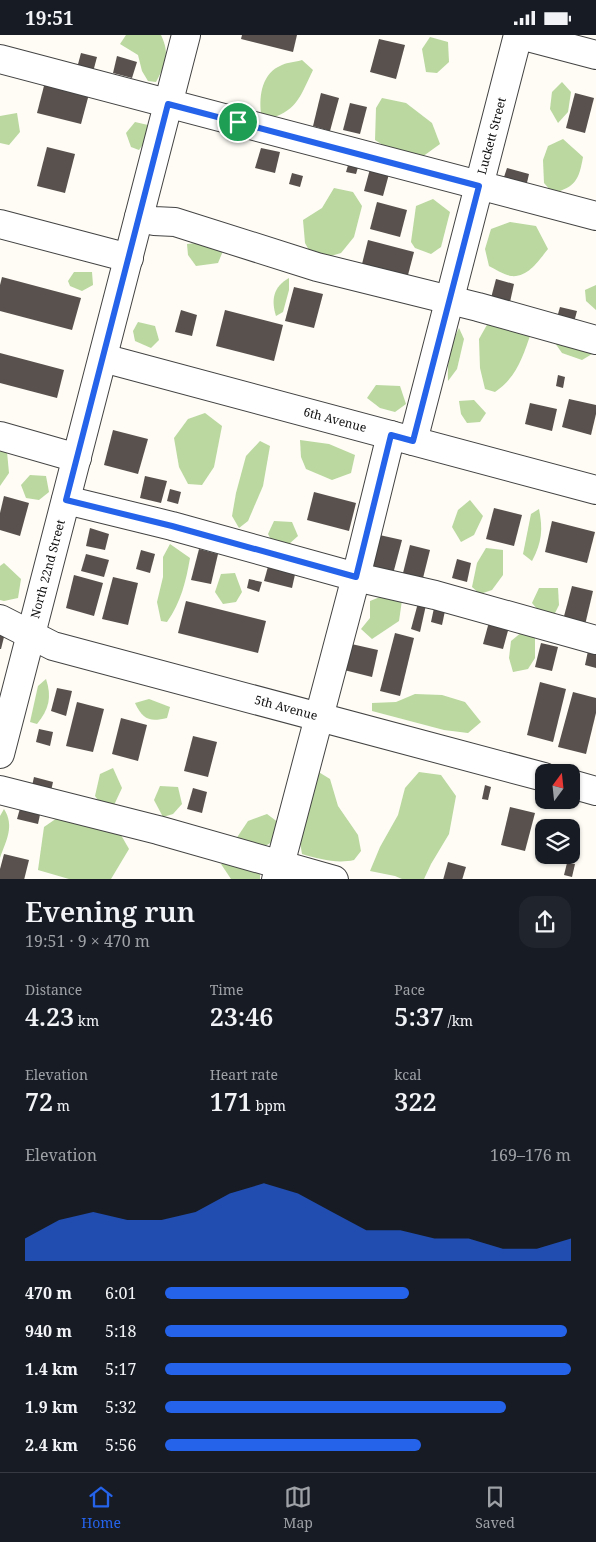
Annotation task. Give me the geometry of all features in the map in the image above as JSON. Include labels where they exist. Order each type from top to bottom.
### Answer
[{"type":"street","name":"North 22nd Street","points":[[0,754],[186,35]]},
{"type":"street","points":[[519,35],[596,55]]},
{"type":"street","name":"Luckett Street","points":[[278,872],[356,577],[450,300],[519,35]]},
{"type":"street","points":[[0,59],[596,216]]},
{"type":"street","points":[[139,217],[175,223],[317,267],[450,300],[596,340]]},
{"type":"street","points":[[0,224],[129,257]]},
{"type":"street","name":"6th Avenue","points":[[102,358],[596,490]]},
{"type":"street","points":[[0,436],[77,458]]},
{"type":"street","points":[[66,500],[172,526],[356,577],[435,595],[596,640]]},
{"type":"street","name":"5th Avenue","points":[[0,619],[53,646],[535,775]]},
{"type":"street","points":[[580,787],[596,791]]},
{"type":"street","points":[[0,790],[158,831],[278,872],[334,879]]},
{"type":"green space","points":[[126,35],[161,35],[164,42],[166,59],[156,82],[148,81],[142,71],[138,55],[120,44]]},
{"type":"green space","points":[[430,37],[448,42],[449,62],[437,73],[426,72],[422,49]]},
{"type":"green space","points":[[302,60],[313,70],[298,100],[280,115],[271,118],[261,113],[261,92],[270,73],[284,64]]},
{"type":"green space","points":[[562,82],[571,92],[568,112],[558,123],[550,109],[552,92]]},
{"type":"green space","points":[[382,98],[406,103],[432,123],[440,144],[422,157],[397,154],[375,140],[376,108]]},
{"type":"green space","points":[[17,113],[20,132],[9,145],[0,143],[0,116]]},
{"type":"green space","points":[[135,122],[148,125],[146,140],[139,150],[131,147],[126,133]]},
{"type":"green space","points":[[563,139],[583,157],[580,171],[572,185],[553,193],[544,183],[543,160],[548,146]]},
{"type":"green space","points":[[334,188],[353,192],[362,206],[354,237],[341,253],[324,258],[311,254],[305,243],[303,220],[322,208]]},
{"type":"green space","points":[[433,199],[450,212],[441,247],[431,254],[415,248],[411,242],[416,206]]},
{"type":"green space","points":[[510,222],[536,226],[548,249],[528,271],[517,276],[505,274],[489,266],[485,249],[491,229]]},
{"type":"green space","points":[[206,242],[223,251],[218,263],[196,266],[188,255],[187,244]]},
{"type":"green space","points":[[74,272],[92,272],[93,285],[82,291],[70,286],[68,281]]},
{"type":"green space","points":[[289,278],[289,290],[283,312],[276,316],[275,294],[280,285]]},
{"type":"green space","points":[[596,285],[596,310],[586,301],[585,290]]},
{"type":"green space","points":[[138,322],[155,326],[159,340],[151,348],[135,341],[133,331]]},
{"type":"green space","points":[[488,323],[531,333],[514,373],[495,392],[485,389],[480,368],[479,339]]},
{"type":"green space","points":[[459,328],[464,339],[457,369],[448,381],[450,354]]},
{"type":"green space","points":[[555,343],[584,346],[592,354],[582,360],[562,353]]},
{"type":"green space","points":[[376,385],[400,386],[406,404],[395,412],[380,408],[367,398]]},
{"type":"green space","points":[[474,400],[486,413],[480,422],[467,423],[461,414],[459,401]]},
{"type":"green space","points":[[205,413],[222,426],[214,467],[202,485],[188,484],[179,467],[174,438],[188,419]]},
{"type":"green space","points":[[300,440],[329,444],[355,455],[351,473],[332,480],[306,469],[301,457]]},
{"type":"green space","points":[[260,441],[270,446],[263,486],[248,521],[239,528],[232,516],[236,493],[246,456]]},
{"type":"green space","points":[[0,451],[7,452],[9,473],[0,486]]},
{"type":"green space","points":[[30,475],[46,476],[49,492],[39,500],[26,498],[21,485]]},
{"type":"green space","points":[[470,500],[483,516],[474,535],[461,542],[452,527],[458,510]]},
{"type":"green space","points":[[539,509],[541,535],[532,561],[523,554],[531,514]]},
{"type":"green space","points":[[274,521],[292,522],[298,536],[289,544],[274,545],[268,534]]},
{"type":"green space","points":[[170,544],[190,558],[182,591],[176,607],[167,622],[161,621],[157,602],[163,577],[163,557]]},
{"type":"green space","points":[[486,548],[503,550],[503,575],[492,590],[480,594],[472,587],[477,563]]},
{"type":"green space","points":[[4,563],[21,579],[18,598],[4,601],[0,600],[0,566]]},
{"type":"green space","points":[[235,573],[242,592],[236,602],[223,604],[215,592],[221,574]]},
{"type":"green space","points":[[539,588],[558,588],[559,605],[553,617],[544,617],[532,603]]},
{"type":"green space","points":[[385,595],[402,600],[399,621],[372,639],[361,629],[370,618],[370,601]]},
{"type":"green space","points":[[522,632],[535,635],[535,658],[528,669],[513,672],[509,658],[511,641]]},
{"type":"green space","points":[[46,679],[49,692],[47,708],[37,724],[30,722],[38,686]]},
{"type":"green space","points":[[415,694],[442,695],[465,702],[481,722],[468,733],[444,730],[372,711],[372,703],[396,702]]},
{"type":"green space","points":[[149,699],[170,707],[167,718],[156,720],[148,718],[141,713],[135,703]]},
{"type":"green space","points":[[113,768],[122,788],[114,805],[103,807],[95,796],[100,774]]},
{"type":"green space","points":[[317,771],[330,779],[338,806],[358,835],[361,851],[354,860],[335,861],[302,854],[299,836]]},
{"type":"green space","points":[[419,772],[441,775],[456,796],[449,834],[424,879],[402,879],[370,871],[380,847],[398,815],[405,788]]},
{"type":"green space","points":[[160,786],[178,787],[182,804],[173,814],[163,817],[154,800]]},
{"type":"green space","points":[[4,809],[9,821],[9,827],[7,840],[0,858],[0,816]]},
{"type":"green space","points":[[267,814],[279,823],[272,842],[260,849],[236,839],[248,821]]},
{"type":"green space","points":[[57,818],[93,825],[121,835],[129,849],[111,879],[69,879],[38,870],[44,827]]},
{"type":"green space","points":[[236,863],[260,871],[260,879],[231,879],[221,864]]},
{"type":"building","points":[[242,35],[297,35],[293,52],[241,39]]},
{"type":"building","points":[[379,39],[405,45],[396,79],[370,72]]},
{"type":"building","points":[[81,53],[97,57],[93,72],[77,68]]},
{"type":"building","points":[[117,56],[137,62],[132,78],[113,73]]},
{"type":"building","points":[[45,82],[89,94],[81,124],[37,113]]},
{"type":"building","points":[[321,93],[339,98],[330,131],[313,126]]},
{"type":"building","points":[[575,93],[594,98],[585,133],[566,128]]},
{"type":"building","points":[[350,103],[367,107],[360,134],[343,130]]},
{"type":"building","points":[[47,147],[75,154],[65,193],[37,186]]},
{"type":"building","points":[[261,148],[280,152],[275,173],[255,168]]},
{"type":"building","points":[[349,162],[359,164],[356,174],[346,172]]},
{"type":"building","points":[[507,168],[529,174],[526,187],[503,180]]},
{"type":"building","points":[[370,169],[389,174],[383,196],[364,191]]},
{"type":"building","points":[[292,173],[303,176],[300,187],[289,184]]},
{"type":"building","points":[[377,202],[407,210],[400,237],[370,229]]},
{"type":"building","points":[[368,240],[414,252],[408,275],[362,264]]},
{"type":"building","points":[[2,277],[81,298],[72,330],[0,311],[0,285]]},
{"type":"building","points":[[496,279],[514,284],[510,302],[491,298]]},
{"type":"building","points":[[294,287],[323,294],[314,328],[285,321]]},
{"type":"building","points":[[560,307],[577,311],[573,326],[556,321]]},
{"type":"building","points":[[181,310],[197,315],[192,336],[175,332]]},
{"type":"building","points":[[225,310],[283,325],[274,361],[216,346]]},
{"type":"building","points":[[0,353],[64,370],[57,398],[0,383]]},
{"type":"building","points":[[558,375],[565,377],[563,388],[556,386]]},
{"type":"building","points":[[569,399],[596,405],[591,435],[562,427]]},
{"type":"building","points":[[530,403],[557,409],[552,431],[525,424]]},
{"type":"building","points":[[113,430],[148,439],[138,474],[104,465]]},
{"type":"building","points":[[145,476],[167,481],[161,503],[140,498]]},
{"type":"building","points":[[170,489],[181,492],[178,504],[167,501]]},
{"type":"building","points":[[314,492],[356,503],[349,531],[307,520]]},
{"type":"building","points":[[4,496],[29,503],[20,536],[0,530],[0,513]]},
{"type":"building","points":[[494,508],[522,515],[514,546],[486,539]]},
{"type":"building","points":[[552,521],[595,532],[587,563],[545,552]]},
{"type":"building","points":[[90,528],[109,534],[105,550],[86,546]]},
{"type":"building","points":[[375,534],[402,540],[393,574],[367,567]]},
{"type":"building","points":[[410,545],[430,550],[422,582],[402,577]]},
{"type":"building","points":[[199,549],[218,554],[211,584],[191,580]]},
{"type":"building","points":[[141,550],[155,554],[150,573],[136,569]]},
{"type":"building","points":[[86,554],[109,560],[104,577],[81,571]]},
{"type":"building","points":[[457,559],[471,563],[467,582],[452,578]]},
{"type":"building","points":[[269,563],[296,570],[292,588],[264,581]]},
{"type":"building","points":[[74,575],[103,583],[94,616],[66,608]]},
{"type":"building","points":[[113,577],[138,583],[128,625],[102,619]]},
{"type":"building","points":[[249,579],[262,582],[259,592],[247,588]]},
{"type":"building","points":[[572,586],[593,591],[585,625],[563,620]]},
{"type":"building","points":[[186,601],[266,621],[258,653],[178,633]]},
{"type":"building","points":[[418,603],[426,605],[420,632],[411,629]]},
{"type":"building","points":[[434,608],[445,611],[442,625],[431,622]]},
{"type":"building","points":[[489,622],[509,627],[503,649],[483,644]]},
{"type":"building","points":[[0,632],[5,633],[1,649],[0,649]]},
{"type":"building","points":[[395,633],[414,638],[400,696],[380,691]]},
{"type":"building","points":[[347,643],[378,650],[372,677],[340,669]]},
{"type":"building","points":[[541,643],[558,647],[552,671],[535,667]]},
{"type":"building","points":[[588,651],[596,653],[596,668],[585,665]]},
{"type":"building","points":[[540,682],[566,689],[553,742],[527,735]]},
{"type":"building","points":[[57,688],[72,691],[66,716],[51,711]]},
{"type":"building","points":[[573,692],[596,698],[596,713],[586,754],[558,747]]},
{"type":"building","points":[[77,702],[104,709],[93,752],[66,746]]},
{"type":"building","points":[[121,718],[147,725],[138,761],[112,754]]},
{"type":"building","points":[[39,729],[53,732],[50,746],[36,742]]},
{"type":"building","points":[[193,736],[217,742],[208,777],[184,771]]},
{"type":"building","points":[[34,777],[53,782],[51,791],[32,786]]},
{"type":"building","points":[[485,785],[491,787],[488,800],[482,799]]},
{"type":"building","points":[[193,788],[207,792],[202,813],[187,809]]},
{"type":"building","points":[[21,805],[41,810],[38,824],[17,819]]},
{"type":"building","points":[[510,807],[535,813],[525,851],[501,845]]},
{"type":"building","points":[[4,854],[29,860],[24,879],[0,879],[0,869]]},
{"type":"building","points":[[448,862],[466,867],[462,879],[443,879]]},
{"type":"building","points":[[567,864],[575,864],[572,877],[564,875]]},
{"type":"route","points":[[168,104],[238,122],[479,186],[413,441],[391,435],[356,577],[172,526],[66,500],[168,104]]}]
